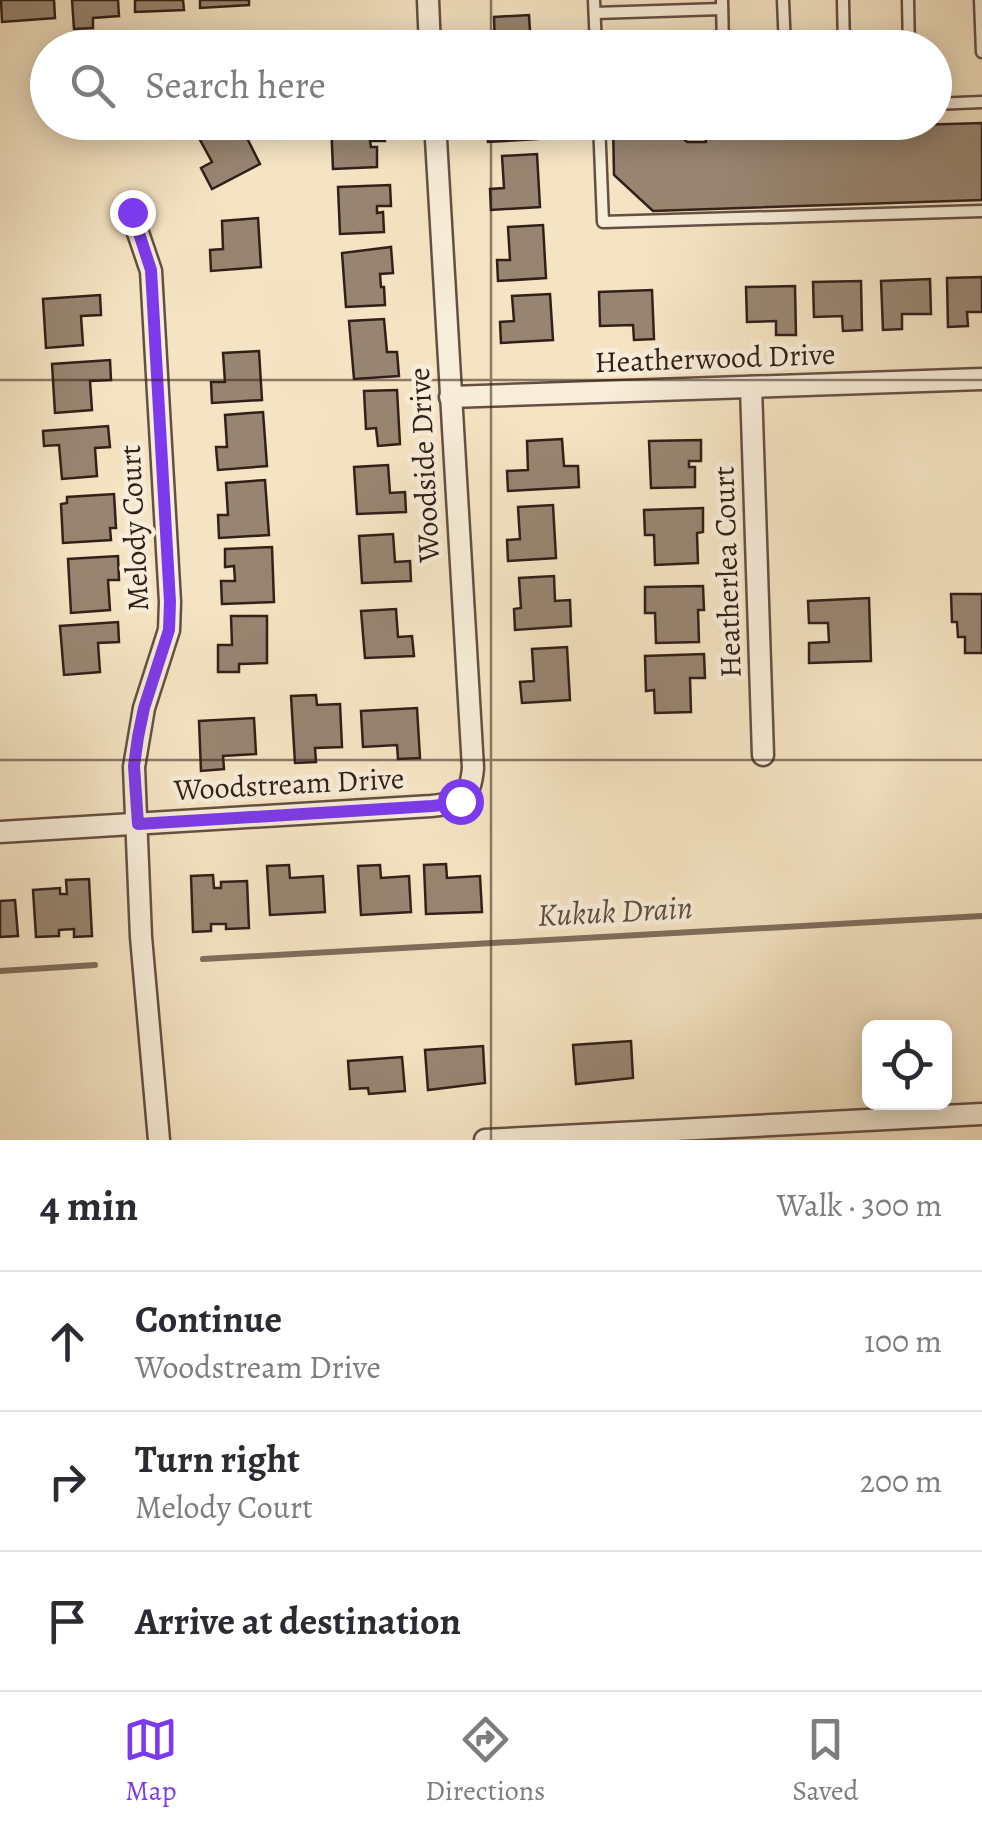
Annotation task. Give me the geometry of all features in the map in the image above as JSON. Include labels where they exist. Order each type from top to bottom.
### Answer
[{"type":"street","points":[[428,0],[429,30]]},
{"type":"street","name":"Woodside Drive","points":[[436,140],[473,768],[468,792],[460,801]]},
{"type":"street","name":"Melody Court","points":[[132,212],[151,270],[170,602],[169,630],[144,708],[134,766],[141,937],[159,1140]]},
{"type":"street","name":"Heatherwood Drive","points":[[450,398],[982,380]]},
{"type":"street","name":"Heatherlea Court","points":[[751,387],[763,754]]},
{"type":"street","name":"Woodstream Drive","points":[[0,832],[432,806],[460,801]]},
{"type":"street","points":[[486,1140],[982,1114]]},
{"type":"lane","points":[[594,0],[595,30]]},
{"type":"lane","points":[[783,0],[784,30]]},
{"type":"lane","points":[[843,0],[844,30]]},
{"type":"lane","points":[[908,0],[909,30]]},
{"type":"lane","points":[[980,0],[982,52]]},
{"type":"lane","points":[[594,13],[722,4],[723,30]]},
{"type":"lane","points":[[952,103],[982,102]]},
{"type":"lane","points":[[600,140],[603,222],[982,211]]},
{"type":"building","points":[[1,0],[54,0],[55,18],[2,22]]},
{"type":"building","points":[[72,0],[118,0],[119,16],[93,18],[93,28],[74,29]]},
{"type":"building","points":[[135,0],[183,0],[184,10],[135,12]]},
{"type":"building","points":[[200,0],[249,0],[249,5],[200,8]]},
{"type":"building","points":[[529,15],[530,30],[494,30],[494,17]]},
{"type":"building","points":[[982,123],[982,200],[653,211],[614,175],[613,140],[952,140],[952,124]]},
{"type":"building","points":[[200,140],[248,140],[260,164],[212,189],[201,168],[212,162]]},
{"type":"building","points":[[332,140],[385,140],[370,141],[371,147],[377,147],[377,167],[333,169]]},
{"type":"building","points":[[537,154],[540,207],[491,210],[490,189],[504,188],[502,156]]},
{"type":"building","points":[[390,185],[391,206],[377,206],[377,213],[383,212],[384,232],[340,234],[338,187]]},
{"type":"building","points":[[258,218],[261,267],[211,271],[210,250],[223,249],[222,221]]},
{"type":"building","points":[[543,225],[546,278],[498,281],[497,260],[510,260],[508,227]]},
{"type":"building","points":[[391,247],[393,273],[380,274],[385,305],[346,307],[342,253]]},
{"type":"building","points":[[982,277],[982,312],[967,312],[968,326],[948,327],[947,278]]},
{"type":"building","points":[[930,279],[931,314],[902,314],[902,329],[883,330],[881,281]]},
{"type":"building","points":[[861,281],[862,330],[843,331],[842,316],[814,317],[813,282]]},
{"type":"building","points":[[795,286],[796,335],[776,335],[776,321],[747,322],[746,287]]},
{"type":"building","points":[[652,290],[654,339],[634,340],[633,325],[600,326],[599,292]]},
{"type":"building","points":[[550,294],[553,340],[501,343],[500,322],[514,321],[512,296]]},
{"type":"building","points":[[100,295],[101,315],[81,316],[83,345],[46,348],[43,299]]},
{"type":"building","points":[[384,319],[387,352],[397,352],[399,376],[354,379],[349,321]]},
{"type":"building","points":[[259,351],[262,400],[212,403],[211,382],[225,382],[223,353]]},
{"type":"building","points":[[110,360],[111,380],[90,381],[92,410],[55,413],[52,364]]},
{"type":"building","points":[[397,390],[400,444],[378,446],[376,428],[366,429],[364,391]]},
{"type":"building","points":[[263,412],[267,466],[218,470],[216,447],[227,447],[225,415]]},
{"type":"building","points":[[108,426],[110,447],[95,448],[97,476],[62,479],[59,445],[44,446],[43,431]]},
{"type":"building","points":[[562,439],[564,466],[578,466],[579,487],[508,491],[507,471],[528,470],[527,441]]},
{"type":"building","points":[[701,440],[701,461],[689,461],[689,467],[695,467],[695,487],[651,488],[649,441]]},
{"type":"building","points":[[388,465],[390,493],[405,492],[406,512],[357,514],[354,467]]},
{"type":"building","points":[[265,480],[269,535],[219,538],[218,515],[228,515],[226,483]]},
{"type":"building","points":[[114,494],[116,528],[110,528],[111,540],[63,543],[61,504],[67,503],[67,497]]},
{"type":"building","points":[[553,505],[556,558],[508,561],[507,540],[520,539],[518,507]]},
{"type":"building","points":[[703,508],[703,532],[697,533],[698,563],[655,565],[654,535],[645,535],[644,510]]},
{"type":"building","points":[[393,534],[395,562],[410,561],[411,581],[362,583],[359,536]]},
{"type":"building","points":[[272,547],[274,602],[222,604],[221,581],[235,581],[234,566],[225,567],[225,549]]},
{"type":"building","points":[[118,556],[119,580],[108,580],[110,610],[71,613],[68,559]]},
{"type":"building","points":[[554,576],[555,601],[570,600],[571,626],[515,630],[514,609],[521,608],[519,578]]},
{"type":"building","points":[[703,586],[704,610],[698,610],[699,642],[656,643],[655,613],[645,613],[645,587]]},
{"type":"building","points":[[951,594],[982,594],[982,653],[965,653],[965,637],[958,637],[957,622],[952,622]]},
{"type":"building","points":[[869,598],[871,661],[809,663],[809,643],[829,642],[828,623],[809,623],[808,601]]},
{"type":"building","points":[[396,609],[398,637],[412,636],[414,656],[365,658],[361,611]]},
{"type":"building","points":[[231,616],[267,616],[267,663],[239,664],[239,672],[218,672],[218,645],[232,645]]},
{"type":"building","points":[[118,622],[119,642],[98,643],[100,672],[64,675],[60,626]]},
{"type":"building","points":[[567,647],[570,700],[522,703],[520,682],[534,681],[532,649]]},
{"type":"building","points":[[704,654],[705,678],[690,678],[691,712],[655,713],[654,690],[646,691],[645,656]]},
{"type":"building","points":[[316,695],[317,705],[340,704],[342,747],[315,748],[316,762],[295,763],[291,696]]},
{"type":"building","points":[[417,708],[420,758],[398,759],[397,745],[363,747],[361,711]]},
{"type":"building","points":[[254,718],[256,754],[223,756],[224,769],[201,771],[199,721]]},
{"type":"building","points":[[446,864],[447,878],[480,876],[482,912],[426,914],[424,865]]},
{"type":"building","points":[[289,865],[290,878],[323,876],[325,912],[270,915],[267,866]]},
{"type":"building","points":[[380,865],[381,878],[409,876],[411,912],[361,915],[358,866]]},
{"type":"building","points":[[213,875],[214,888],[221,888],[221,882],[247,881],[249,928],[226,929],[226,924],[211,924],[211,931],[193,932],[191,876]]},
{"type":"building","points":[[89,879],[92,936],[74,937],[74,929],[59,930],[59,936],[36,937],[33,890],[60,888],[60,894],[67,894],[66,880]]},
{"type":"building","points":[[15,900],[18,936],[0,937],[0,901]]},
{"type":"building","points":[[631,1041],[633,1078],[576,1084],[573,1045]]},
{"type":"building","points":[[483,1046],[485,1083],[428,1090],[425,1050]]},
{"type":"building","points":[[402,1057],[405,1091],[369,1094],[368,1088],[350,1089],[348,1061]]},
{"type":"waterway","name":"Kukuk Drain","points":[[203,959],[982,916]]},
{"type":"waterway","points":[[0,971],[95,965]]},
{"type":"route","points":[[132,212],[151,270],[170,602],[169,630],[138,737],[134,766],[138,824],[460,801]]}]
